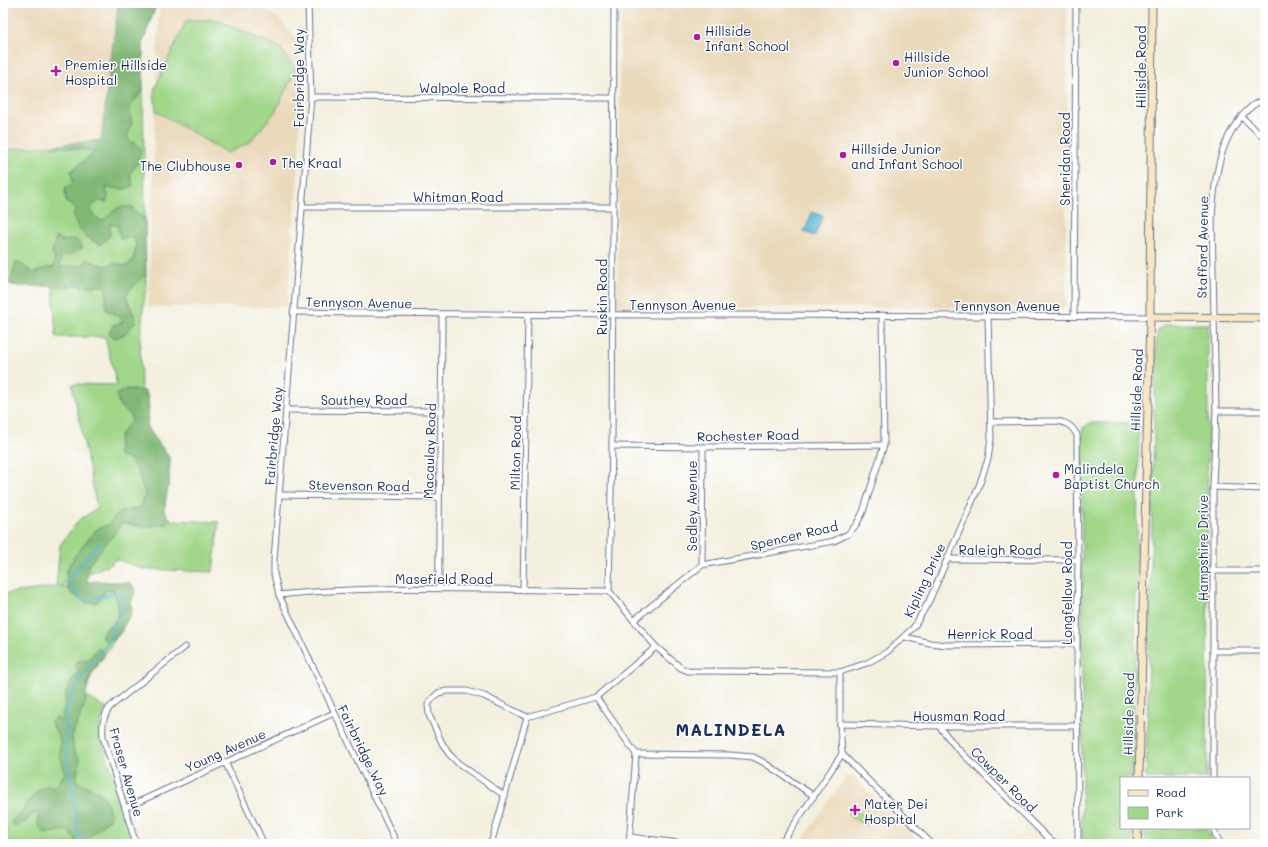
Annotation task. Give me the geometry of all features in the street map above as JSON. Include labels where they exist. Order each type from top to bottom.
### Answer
[{"type":"main road","name":"Hillside Road","points":[[1139,777],[1150,317],[1152,3]]},
{"type":"main road","points":[[1150,317],[1265,318]]},
{"type":"main road","points":[[1137,844],[1138,829]]},
{"type":"street","name":"Fairbridge Way","points":[[308,3],[311,97],[293,312],[274,574],[279,595],[397,844]]},
{"type":"street","name":"Ruskin Road","points":[[609,591],[612,446],[612,98],[614,3]]},
{"type":"street","name":"Sheridan Road","points":[[1074,315],[1076,3]]},
{"type":"street","name":"Walpole Road","points":[[311,97],[612,98]]},
{"type":"street","name":"Stafford Avenue","points":[[1213,318],[1212,220],[1214,191],[1225,144],[1234,126],[1242,117],[1252,106],[1265,99]]},
{"type":"street","points":[[1242,117],[1265,139]]},
{"type":"street","name":"Whitman Road","points":[[302,207],[613,207]]},
{"type":"street","name":"Tennyson Avenue","points":[[293,312],[442,315],[1074,315],[1150,317]]},
{"type":"street","name":"Macaulay Road","points":[[439,588],[438,497],[442,411],[442,315]]},
{"type":"street","name":"Milton Road","points":[[523,590],[528,315]]},
{"type":"street","name":"Spencer Road","points":[[634,620],[702,565],[834,541],[848,534],[856,525],[863,512],[884,444],[882,315]]},
{"type":"street","name":"Kipling Drive","points":[[609,591],[656,647],[681,668],[693,671],[840,672],[867,663],[887,652],[905,637],[914,627],[929,601],[970,507],[988,459],[991,439],[988,316]]},
{"type":"street","name":"Hampshire Drive","points":[[1212,777],[1212,571],[1216,412],[1213,318]]},
{"type":"street","name":"Southey Road","points":[[286,410],[442,411]]},
{"type":"street","points":[[1216,412],[1265,411]]},
{"type":"street","name":"Longfellow Road","points":[[990,422],[1064,422],[1072,427],[1077,435],[1078,844]]},
{"type":"street","name":"Rochester Road","points":[[612,446],[703,447],[884,444]]},
{"type":"street","name":"Sedley Avenue","points":[[702,565],[703,447]]},
{"type":"street","points":[[1213,487],[1265,489]]},
{"type":"street","name":"Stevenson Road","points":[[279,495],[438,497]]},
{"type":"street","name":"Raleigh Road","points":[[947,559],[1078,560]]},
{"type":"street","points":[[1212,571],[1265,571]]},
{"type":"street","name":"Masefield Road","points":[[279,595],[323,591],[439,588],[609,591]]},
{"type":"street","name":"Herrick Road","points":[[905,637],[930,643],[947,645],[1077,644]]},
{"type":"street","name":"Fraser Avenue","points":[[136,844],[103,737],[102,724],[104,715],[110,707],[185,647]]},
{"type":"street","points":[[505,796],[458,763],[449,754],[442,743],[429,715],[428,706],[431,700],[438,693],[447,691],[468,691],[484,696],[527,717],[596,697],[656,647]]},
{"type":"street","points":[[1213,651],[1265,651]]},
{"type":"street","points":[[781,844],[842,754],[840,724],[840,672]]},
{"type":"street","points":[[596,697],[636,754],[629,844]]},
{"type":"street","name":"Young Avenue","points":[[125,808],[334,713]]},
{"type":"street","points":[[490,844],[527,717]]},
{"type":"street","name":"Housman Road","points":[[840,724],[1078,726]]},
{"type":"street","name":"Cowper Road","points":[[939,726],[955,746],[1052,842],[1056,844]]},
{"type":"street","points":[[636,754],[730,754],[753,758],[763,762],[814,796]]},
{"type":"street","points":[[842,754],[932,844]]},
{"type":"street","points":[[225,762],[264,844]]},
{"type":"street","points":[[1213,829],[1221,844]]},
{"type":"street","points":[[630,837],[687,844]]},
{"type":"shaded area","name":"Premier Hillside Hospital","points":[[3,3],[117,3],[100,140],[3,149]]},
{"type":"shaded area","points":[[187,3],[249,3],[277,17],[301,43],[299,158],[287,307],[148,307],[159,7]]},
{"type":"shaded area","name":"Hillside Junior and Infant School","points":[[620,3],[1067,3],[1066,307],[617,308]]},
{"type":"shaded area","name":"Mater Dei Hospital","points":[[846,776],[853,776],[921,844],[799,844]]},
{"type":"green space","points":[[118,3],[153,3],[156,6],[143,42],[143,90],[129,108],[132,123],[127,138],[141,148],[139,162],[130,173],[133,186],[125,189],[106,188],[108,197],[106,202],[98,201],[91,208],[93,215],[102,221],[122,207],[133,207],[134,211],[145,219],[146,276],[135,284],[126,295],[136,321],[125,334],[115,338],[109,333],[113,325],[123,322],[118,315],[106,310],[106,286],[19,286],[10,284],[16,262],[34,273],[46,268],[54,267],[55,259],[52,252],[56,237],[64,241],[75,239],[83,247],[72,254],[61,257],[60,267],[82,265],[87,260],[105,266],[114,263],[126,266],[133,261],[136,247],[134,237],[120,239],[118,226],[110,224],[110,236],[100,245],[87,237],[81,231],[73,217],[76,209],[66,202],[65,188],[73,183],[71,171],[96,151],[50,146],[101,140]]},
{"type":"green space","points":[[215,19],[279,47],[296,69],[275,112],[249,143],[227,153],[156,111],[154,90],[186,21]]},
{"type":"green space","points":[[143,90],[146,285],[140,338],[141,390],[145,391],[148,399],[149,409],[147,427],[170,459],[169,481],[164,510],[171,520],[219,522],[213,572],[142,569],[116,559],[111,564],[58,587],[68,588],[72,594],[97,602],[106,590],[113,590],[116,597],[118,606],[117,617],[105,630],[106,641],[115,639],[92,674],[85,695],[107,709],[101,722],[101,737],[135,844],[3,844],[3,594],[56,587],[60,545],[78,521],[97,508],[72,384],[117,385],[105,337],[56,337],[53,286],[19,286],[3,283],[3,150],[101,141]]},
{"type":"green space","points":[[1167,324],[1208,324],[1207,777],[1146,777],[1156,346],[1158,330]]},
{"type":"green space","points":[[126,389],[145,391],[149,404],[147,427],[170,459],[169,480],[164,510],[171,520],[167,524],[145,527],[121,523],[117,531],[96,555],[88,567],[87,582],[98,581],[130,583],[136,589],[131,603],[132,611],[121,632],[115,639],[106,641],[101,636],[115,622],[118,614],[117,602],[113,590],[106,590],[97,602],[87,603],[72,594],[68,588],[66,571],[76,554],[97,529],[108,525],[117,514],[141,507],[145,493],[138,473],[131,460],[119,457],[118,446],[120,437],[124,429],[132,421],[130,414],[120,406],[116,395]]},
{"type":"green space","points":[[1090,423],[1139,423],[1133,777],[1120,777],[1120,829],[1132,829],[1132,844],[1082,844],[1083,428]]},
{"type":"green space","points":[[98,648],[105,654],[88,682],[86,701],[72,737],[74,751],[80,759],[76,781],[100,793],[106,802],[111,817],[82,844],[76,844],[76,840],[67,830],[44,834],[38,824],[38,813],[32,814],[27,821],[16,826],[10,822],[18,816],[39,789],[46,786],[56,786],[65,773],[60,755],[60,740],[51,722],[55,717],[61,721],[66,692],[79,669],[75,666],[77,661],[87,661]]},
{"type":"green space","points":[[854,809],[872,821],[868,822],[866,826],[849,816],[848,810]]},
{"type":"green space","points":[[1145,829],[1207,829],[1215,844],[1145,844]]},
{"type":"water","points":[[812,212],[823,216],[815,236],[804,232]]},
{"type":"waterway","points":[[82,844],[77,827],[66,750],[67,710],[76,685],[107,643],[122,611],[123,593],[82,600],[67,580],[99,544]]},
{"type":"place","name":"Hillside Infant School","points":[[697,37]]},
{"type":"place","name":"Hillside Junior School","points":[[896,63]]},
{"type":"place","name":"Premier Hillside Hospital","points":[[56,71]]},
{"type":"place","name":"Hillside Junior and Infant School","points":[[843,155]]},
{"type":"place","name":"The Kraal","points":[[273,162]]},
{"type":"place","name":"The Clubhouse","points":[[239,165]]},
{"type":"place","name":"Malindela Baptist Church","points":[[1056,475]]},
{"type":"place","name":"Mater Dei Hospital","points":[[855,810]]},
{"type":"district","name":"MALINDELA","points":[[731,729]]}]
